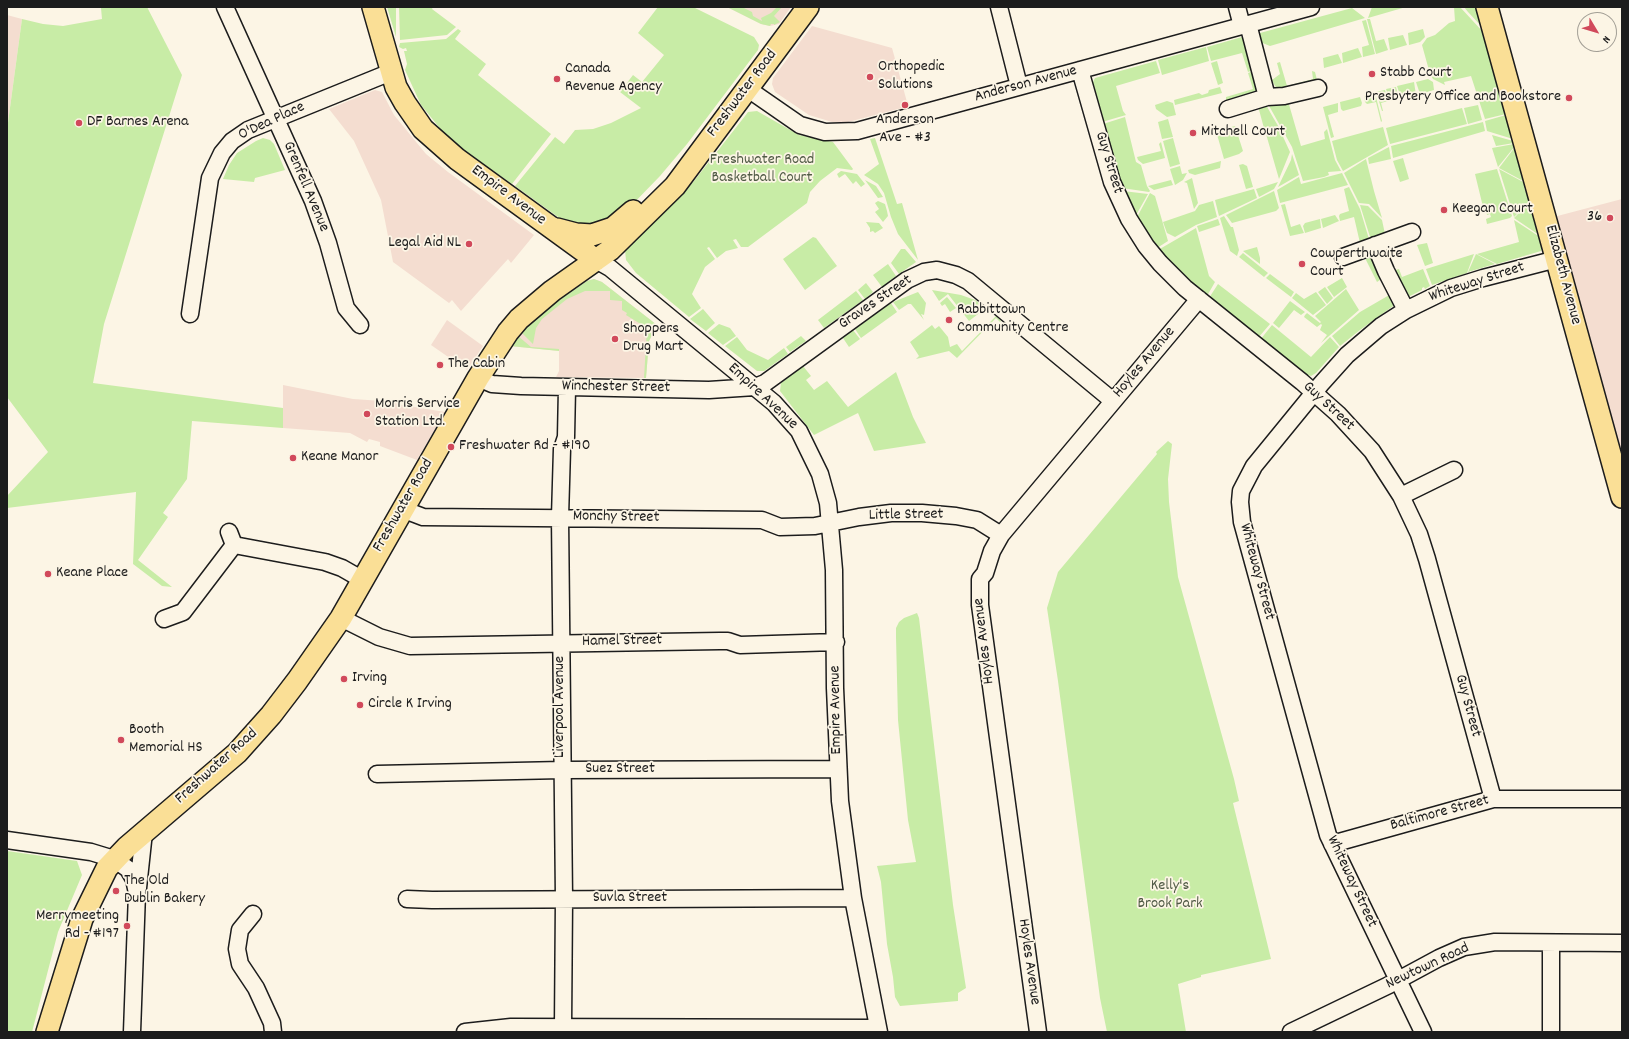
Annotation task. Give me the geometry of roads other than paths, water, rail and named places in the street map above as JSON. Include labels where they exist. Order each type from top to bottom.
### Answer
[{"type":"main road","name":"Empire Avenue","points":[[373,7],[391,72],[405,103],[423,129],[550,227],[596,260]]},
{"type":"main road","name":"Freshwater Road","points":[[47,1032],[82,919],[102,874],[114,859],[237,753],[252,737],[297,681],[340,618],[478,378],[501,342],[520,319],[552,291],[616,245],[675,186],[691,162],[748,89],[808,7]]},
{"type":"main road","name":"Elizabeth Avenue","points":[[1486,7],[1622,497]]},
{"type":"main road","points":[[550,227],[583,235],[613,228],[640,205],[671,174],[691,162]]},
{"type":"street","name":"Grenfell Avenue","points":[[225,7],[302,176],[321,222],[346,308],[360,325]]},
{"type":"street","points":[[999,7],[1019,86]]},
{"type":"street","points":[[1236,7],[1245,25],[1267,97]]},
{"type":"street","name":"Anderson Avenue","points":[[748,89],[800,125],[834,132],[857,131],[1311,7]]},
{"type":"street","name":"Guy Street","points":[[1080,70],[1112,182],[1137,233],[1160,263],[1199,299],[1314,393],[1350,427],[1372,451],[1401,496],[1416,527],[1427,559],[1493,799]]},
{"type":"street","name":"O'Dea Place","points":[[190,314],[208,190],[215,165],[232,141],[248,130],[391,72]]},
{"type":"street","points":[[1228,108],[1267,97],[1284,96],[1318,88]]},
{"type":"street","points":[[1343,257],[1412,232]]},
{"type":"street","points":[[1375,245],[1386,271],[1406,310]]},
{"type":"street","name":"Whiteway Street","points":[[1423,1032],[1332,844],[1326,827],[1242,522],[1240,502],[1241,491],[1249,473],[1337,365],[1358,344],[1406,310],[1436,295],[1466,283],[1556,259]]},
{"type":"street","name":"Empire Avenue","points":[[596,260],[610,268],[755,387],[791,421],[808,446],[826,489],[831,523],[836,642],[838,769],[841,812],[853,898],[878,1030]]},
{"type":"street","name":"Graves Street","points":[[755,387],[765,383],[907,280],[924,272],[937,270],[952,273],[968,281],[1113,401]]},
{"type":"street","name":"Hoyles Avenue","points":[[1038,1032],[979,599],[980,579],[985,573],[992,551],[1001,535],[1199,299]]},
{"type":"street","name":"Winchester Street","points":[[478,378],[492,384],[567,388],[709,390],[755,387]]},
{"type":"street","name":"Liverpool Avenue","points":[[563,1027],[564,899],[560,517],[562,449],[566,437],[567,388]]},
{"type":"street","points":[[1401,496],[1454,470]]},
{"type":"street","name":"Monchy Street","points":[[402,509],[423,517],[560,517],[762,520],[780,527],[815,526],[831,523]]},
{"type":"street","name":"Little Street","points":[[831,523],[891,513],[939,514],[977,520],[1001,535]]},
{"type":"street","points":[[164,619],[183,612],[232,539],[325,562],[342,568],[363,580]]},
{"type":"street","name":"Hamel Street","points":[[340,618],[379,637],[410,646],[728,641],[740,645],[836,642]]},
{"type":"street","name":"Suez Street","points":[[377,774],[562,770],[838,769]]},
{"type":"street","name":"Baltimore Street","points":[[1332,844],[1493,799],[1622,799]]},
{"type":"street","points":[[132,1032],[137,893],[144,832]]},
{"type":"street","points":[[7,840],[77,849],[114,859],[128,869],[134,879],[137,893]]},
{"type":"street","name":"Suvla Street","points":[[407,899],[853,898]]},
{"type":"street","points":[[253,914],[240,930],[237,949],[240,964],[256,988],[272,1023],[273,1032]]},
{"type":"street","name":"Newtown Road","points":[[1291,1032],[1454,951],[1477,944],[1495,942],[1622,944]]},
{"type":"street","points":[[1551,944],[1551,1032]]},
{"type":"street","points":[[470,1031],[563,1027],[731,1030],[878,1030]]},
{"type":"place","name":"Stabb Court","points":[[1372,74]]},
{"type":"place","name":"Orthopedic Solutions","points":[[870,77]]},
{"type":"place","name":"Canada Revenue Agency","points":[[557,79]]},
{"type":"place","name":"Presbytery Office and Bookstore","points":[[1569,98]]},
{"type":"place","name":"Anderson Ave - #3","points":[[905,105]]},
{"type":"place","name":"DF Barnes Arena","points":[[79,123]]},
{"type":"place","name":"Mitchell Court","points":[[1193,133]]},
{"type":"place","name":"Keegan Court","points":[[1444,210]]},
{"type":"place","name":"36","points":[[1610,218]]},
{"type":"place","name":"Legal Aid NL","points":[[469,244]]},
{"type":"place","name":"Cowperthwaite Court","points":[[1302,264]]},
{"type":"place","name":"Rabbittown Community Centre","points":[[949,320]]},
{"type":"place","name":"Shoppers Drug Mart","points":[[615,339]]},
{"type":"place","name":"The Cabin","points":[[440,365]]},
{"type":"place","name":"Morris Service Station Ltd.","points":[[367,414]]},
{"type":"place","name":"Freshwater Rd - #190","points":[[451,447]]},
{"type":"place","name":"Keane Manor","points":[[293,458]]},
{"type":"place","name":"Keane Place","points":[[48,574]]},
{"type":"place","name":"Irving","points":[[344,679]]},
{"type":"place","name":"Circle K Irving","points":[[360,705]]},
{"type":"place","name":"Booth Memorial HS","points":[[121,740]]},
{"type":"place","name":"The Old Dublin Bakery","points":[[116,891]]},
{"type":"place","name":"Merrymeeting Rd - #197","points":[[127,926]]},
{"type":"park label","name":"Freshwater Road Basketball Court","points":[[762,170]]},
{"type":"park label","name":"Kelly's Brook Park","points":[[1170,896]]}]
